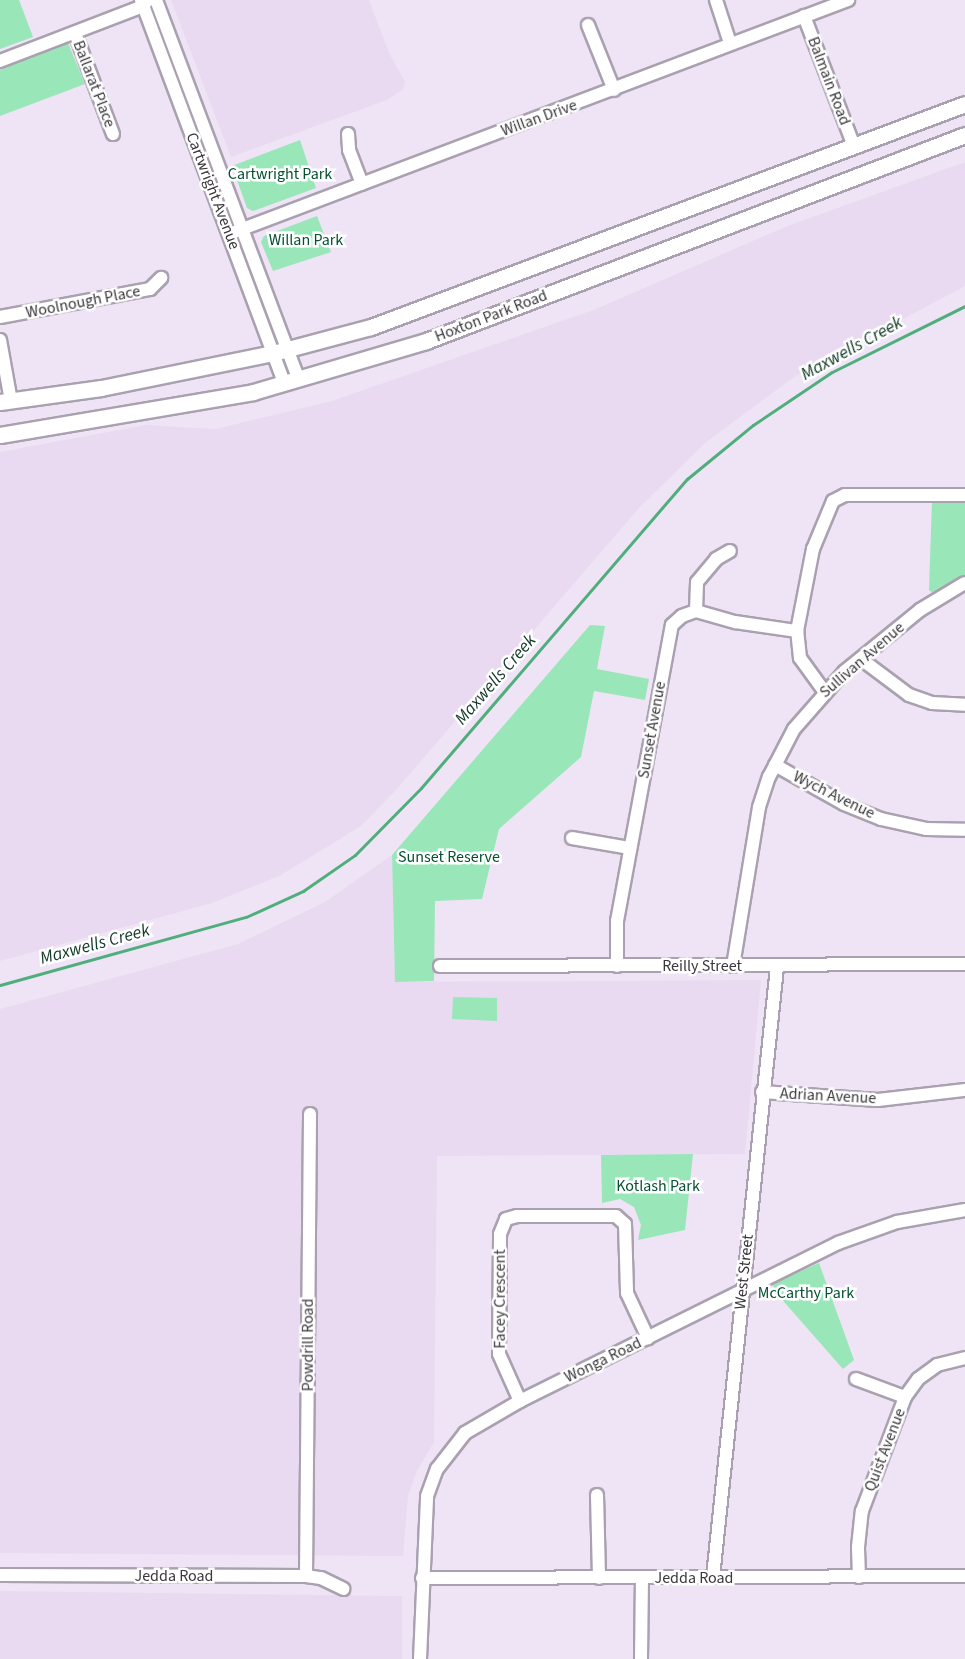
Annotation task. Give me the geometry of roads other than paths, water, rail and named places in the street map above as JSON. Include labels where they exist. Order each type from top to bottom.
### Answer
[{"type":"main road","name":"Hoxton Park Road","points":[[5,402],[101,388],[281,351],[414,314],[965,105]]},
{"type":"main road","name":"Hoxton Park Road","points":[[0,435],[192,404],[291,380],[426,340],[965,135]]},
{"type":"street","name":"Cartwright Avenue","points":[[156,0],[243,230],[291,380]]},
{"type":"street","points":[[716,0],[730,43]]},
{"type":"street","name":"Willan Drive","points":[[229,234],[848,0]]},
{"type":"street","name":"Cartwright Avenue","points":[[144,2],[229,234],[281,351]]},
{"type":"street","points":[[0,61],[75,33],[144,2]]},
{"type":"street","name":"Balmain Road","points":[[804,16],[854,146]]},
{"type":"street","points":[[588,25],[614,90]]},
{"type":"street","name":"Ballarat Place","points":[[75,33],[113,134]]},
{"type":"street","points":[[348,134],[349,150],[362,183]]},
{"type":"street","name":"Woolnough Place","points":[[0,317],[150,289],[161,278]]},
{"type":"street","points":[[0,340],[5,402]]},
{"type":"street","points":[[824,691],[800,658],[797,630],[813,549],[836,498],[965,495]]},
{"type":"street","points":[[730,551],[716,559],[697,582],[696,611],[735,622],[797,630]]},
{"type":"street","name":"Sullivan Avenue","points":[[733,966],[759,807],[775,765],[794,729],[824,691],[861,659],[928,605],[965,583]]},
{"type":"street","name":"Sunset Avenue","points":[[617,966],[617,926],[670,633],[676,620],[696,611]]},
{"type":"street","points":[[861,659],[909,695],[932,703],[965,705]]},
{"type":"street","name":"Wych Avenue","points":[[775,765],[844,804],[881,819],[926,828],[965,830]]},
{"type":"street","points":[[572,838],[630,848]]},
{"type":"street","name":"Reilly Street","points":[[440,966],[777,967],[965,964]]},
{"type":"street","name":"West Street","points":[[713,1577],[762,1092],[777,967]]},
{"type":"street","name":"Adrian Avenue","points":[[762,1092],[878,1100],[965,1090]]},
{"type":"street","name":"Powdrill Road","points":[[306,1576],[310,1114]]},
{"type":"street","name":"Wonga Road","points":[[420,1659],[427,1496],[437,1469],[465,1433],[520,1401],[862,1233],[913,1218],[965,1210]]},
{"type":"street","name":"Facey Crescent","points":[[520,1401],[500,1354],[500,1234],[506,1219],[616,1216],[625,1224],[627,1293],[648,1338]]},
{"type":"street","name":"Quist Avenue","points":[[859,1577],[858,1547],[862,1511],[905,1397],[918,1379],[937,1365],[965,1358]]},
{"type":"street","points":[[856,1378],[905,1397]]},
{"type":"street","points":[[597,1495],[599,1578]]},
{"type":"street","name":"Jedda Road","points":[[0,1575],[306,1576],[321,1578],[344,1589]]},
{"type":"street","name":"Jedda Road","points":[[422,1578],[965,1576]]},
{"type":"street","points":[[641,1659],[642,1578]]},
{"type":"waterway","name":"Maxwells Creek","points":[[0,985],[246,917],[303,891],[355,855],[421,788],[687,479],[753,425],[832,372],[965,306]]},
{"type":"park label","name":"Cartwright Park","points":[[280,174]]},
{"type":"park label","name":"Willan Park","points":[[306,240]]},
{"type":"park label","name":"Sunset Reserve","points":[[449,857]]},
{"type":"park label","name":"Kotlash Park","points":[[658,1186]]},
{"type":"park label","name":"McCarthy Park","points":[[806,1293]]}]
